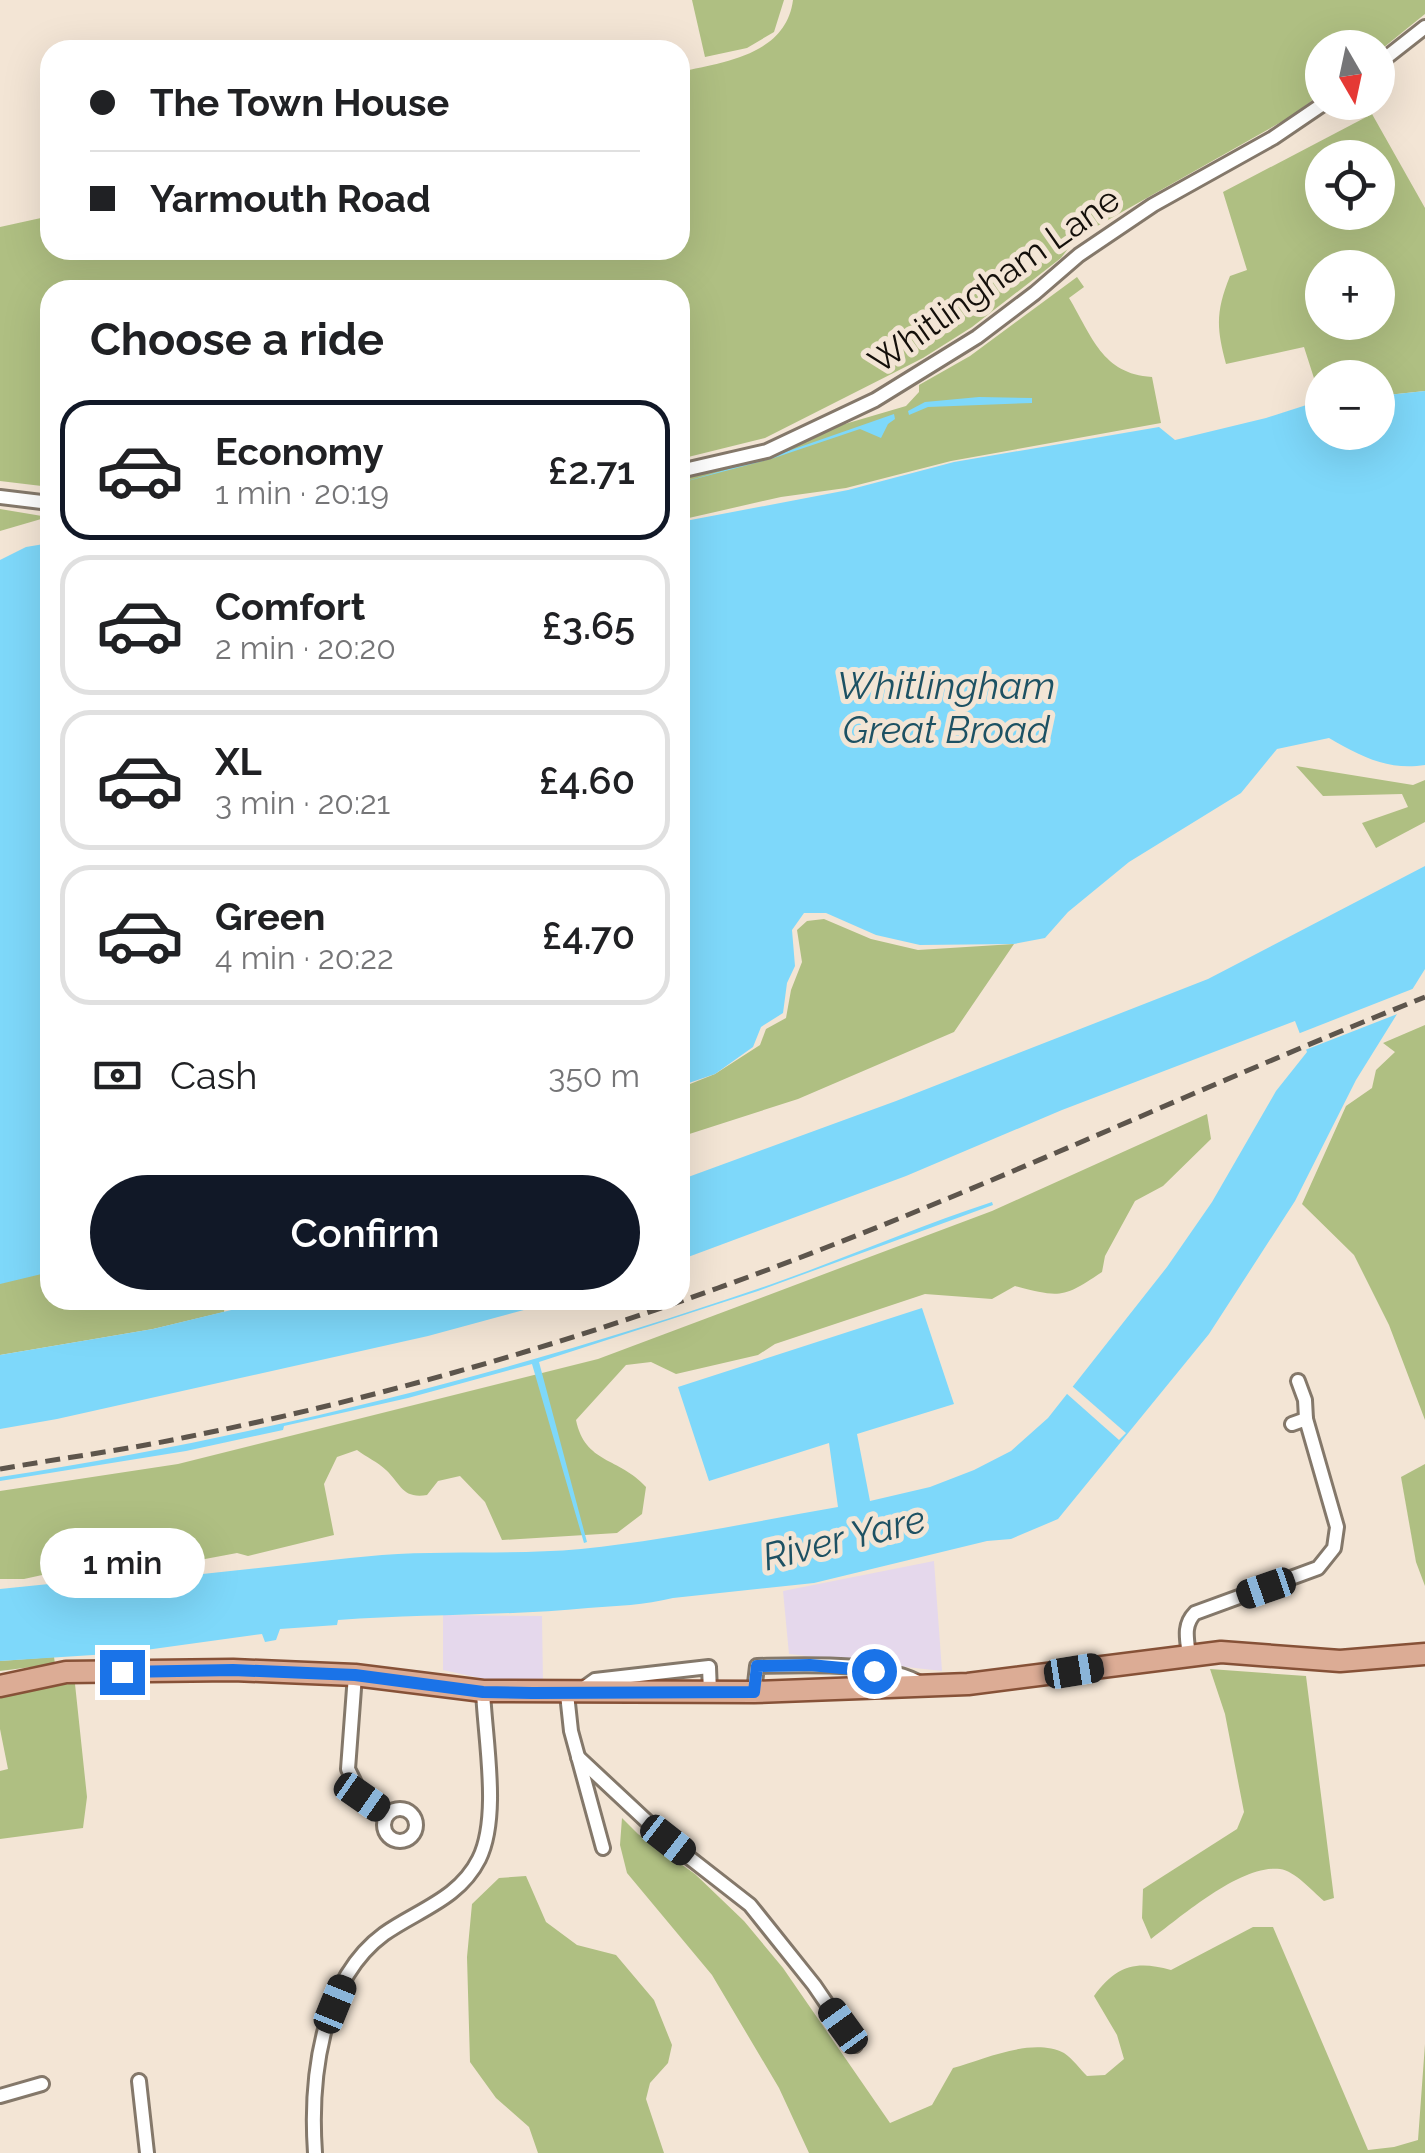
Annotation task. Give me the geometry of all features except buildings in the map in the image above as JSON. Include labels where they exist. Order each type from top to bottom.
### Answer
[{"type":"main road","points":[[0,1686],[66,1672],[233,1670],[355,1675],[483,1692],[754,1692],[1012,1680],[1229,1652],[1340,1661],[1425,1654]]},
{"type":"street","points":[[1395,51],[1425,27]]},
{"type":"street","name":"Whitlingham Lane","points":[[690,469],[767,451],[875,400],[977,337],[1036,294],[1079,255],[1153,205],[1305,116]]},
{"type":"street","points":[[0,497],[40,502]]},
{"type":"street","points":[[1189,1655],[1186,1630],[1195,1613],[1318,1568],[1334,1548],[1337,1527],[1298,1382]]},
{"type":"street","points":[[1292,1424],[1306,1419]]},
{"type":"street","points":[[355,1675],[348,1769],[362,1797],[388,1815]]},
{"type":"street","points":[[315,2153],[312,2116],[320,2052],[344,1983],[366,1950],[385,1934],[443,1900],[462,1883],[479,1858],[489,1814],[483,1692]]},
{"type":"street","points":[[571,1694],[578,1757],[603,1848]]},
{"type":"street","points":[[578,1757],[668,1840],[750,1905],[855,2046]]},
{"type":"street","points":[[139,2081],[148,2153]]},
{"type":"street","points":[[0,2096],[42,2084]]},
{"type":"shaded area","points":[[934,1561],[942,1671],[789,1654],[783,1591]]},
{"type":"shaded area","points":[[443,1615],[542,1616],[543,1684],[507,1684],[443,1670]]},
{"type":"green space","points":[[692,0],[784,0],[774,32],[747,48],[705,57]]},
{"type":"green space","points":[[793,0],[1425,0],[1425,14],[1395,38],[1395,30],[1305,30],[1305,106],[1076,238],[1061,258],[972,327],[923,358],[765,438],[690,457],[690,280],[40,280],[40,486],[0,481],[0,227],[40,218],[40,260],[690,260],[690,70],[750,53],[779,33]]},
{"type":"green space","points":[[1361,120],[1375,120],[1387,140],[1322,140]]},
{"type":"green space","points":[[1305,149],[1305,230],[1395,230],[1395,155],[1425,208],[1425,391],[1395,394],[1395,360],[1308,360],[1304,347],[1226,364],[1219,329],[1222,299],[1230,276],[1247,270],[1223,192]]},
{"type":"green space","points":[[1077,277],[1084,287],[1069,298],[1085,326],[1110,361],[1121,369],[1152,377],[1161,423],[951,461],[846,488],[781,497],[690,518],[690,474],[784,450],[838,426],[906,406],[919,392],[919,385],[970,356]]},
{"type":"green space","points":[[0,509],[40,516],[40,519],[0,531]]},
{"type":"green space","points":[[1296,766],[1413,785],[1425,780],[1425,822],[1376,848],[1362,823],[1408,807],[1402,794],[1323,796]]},
{"type":"green space","points":[[0,874],[40,889],[40,1310],[224,1310],[153,1329],[0,1355]]},
{"type":"green space","points":[[824,919],[871,939],[918,950],[1014,944],[954,1032],[798,1099],[690,1134],[690,1084],[715,1074],[760,1045],[766,1029],[786,1018],[802,962],[797,930],[807,921]]},
{"type":"green space","points":[[1425,1025],[1425,1420],[1389,1325],[1354,1255],[1302,1204],[1346,1106],[1372,1088],[1376,1070],[1395,1052],[1383,1043]]},
{"type":"green space","points":[[1207,1114],[1211,1139],[1163,1186],[1135,1201],[1105,1256],[1102,1272],[1069,1291],[1052,1294],[1015,1286],[992,1299],[925,1294],[775,1344],[758,1355],[676,1374],[651,1362],[626,1365],[576,1420],[580,1434],[595,1453],[646,1487],[642,1514],[617,1533],[502,1540],[485,1502],[460,1476],[438,1481],[427,1495],[412,1495],[383,1467],[357,1450],[337,1457],[324,1484],[334,1535],[248,1556],[237,1553],[173,1565],[138,1554],[24,1579],[0,1579],[0,1491],[178,1464],[598,1359],[992,1211]]},
{"type":"green space","points":[[1425,1464],[1425,1586],[1416,1562],[1401,1477]]},
{"type":"green space","points":[[54,1657],[55,1664],[0,1671],[0,1661]]},
{"type":"green space","points":[[1210,1669],[1306,1676],[1334,1898],[1324,1901],[1286,1871],[1264,1870],[1230,1883],[1151,1939],[1142,1918],[1143,1889],[1237,1829],[1244,1812],[1225,1714]]},
{"type":"green space","points":[[45,1684],[75,1684],[87,1797],[83,1828],[0,1839],[0,1771],[8,1769],[0,1729],[0,1692]]},
{"type":"green space","points":[[622,1818],[695,1874],[744,1921],[783,1968],[890,2123],[932,2105],[953,2068],[1009,2051],[1051,2049],[1067,2055],[1087,2076],[1105,2075],[1124,2059],[1117,2035],[1094,1996],[1110,1978],[1137,1966],[1171,1970],[1253,1927],[1273,1927],[1368,2150],[1418,2140],[1425,2044],[1425,2153],[809,2153],[779,2088],[712,1975],[627,1873],[620,1845]]},
{"type":"green space","points":[[526,1876],[546,1922],[577,1945],[616,1955],[654,2000],[672,2045],[668,2063],[650,2083],[646,2099],[664,2153],[538,2153],[529,2127],[496,2098],[470,2062],[467,1957],[472,1904],[499,1878]]},
{"type":"water","name":"Whitlingham Great Broad","points":[[1425,391],[1425,765],[1387,764],[1329,738],[1277,749],[1241,793],[1129,862],[1068,912],[1045,938],[1014,944],[920,945],[876,935],[826,913],[804,913],[792,930],[795,966],[787,983],[783,1013],[761,1027],[753,1047],[715,1074],[690,1083],[690,520],[848,490],[954,462],[1159,427],[1175,440],[1305,405],[1305,450],[1395,450],[1395,394]]},
{"type":"water","points":[[1032,398],[1032,403],[928,407],[909,415],[908,411],[925,402]]},
{"type":"water","points":[[894,414],[895,419],[881,438],[860,429],[774,458],[690,480]]},
{"type":"water","points":[[40,545],[40,1274],[0,1284],[0,560]]},
{"type":"water","name":"River Yare","points":[[1425,866],[1425,969],[1356,1080],[1295,1201],[1209,1334],[1058,1519],[1011,1539],[987,1541],[814,1583],[620,1606],[338,1620],[337,1625],[280,1629],[276,1640],[265,1642],[262,1634],[124,1653],[0,1661],[0,1589],[147,1574],[154,1579],[382,1555],[581,1549],[838,1507],[829,1443],[709,1481],[678,1387],[922,1308],[954,1404],[857,1434],[870,1501],[930,1487],[1011,1451],[1048,1418],[1167,1267],[1212,1202],[1276,1091],[1307,1052],[1295,1021],[1062,1110],[906,1176],[690,1256],[690,1176],[1208,979]]},
{"type":"water","points":[[992,1202],[993,1205],[758,1291],[539,1362],[587,1542],[584,1543],[532,1364],[284,1426],[283,1430],[186,1451],[0,1481],[0,1477],[293,1421],[582,1345],[772,1284]]},
{"type":"water","points":[[232,1310],[524,1310],[428,1336],[0,1429],[0,1355],[153,1329]]},
{"type":"pier","points":[[1420,986],[1405,1011],[1300,1052],[1295,1035]]},
{"type":"pier","points":[[1072,1386],[1126,1433],[1119,1440],[1066,1393]]},
{"type":"railway","points":[[690,1298],[985,1183],[1425,997]]},
{"type":"railway","points":[[0,1469],[164,1442],[321,1407],[522,1353],[656,1310]]},
{"type":"route","points":[[122,1672],[233,1670],[355,1675],[483,1692],[575,1694],[754,1692],[757,1666],[810,1665],[874,1671]]}]
